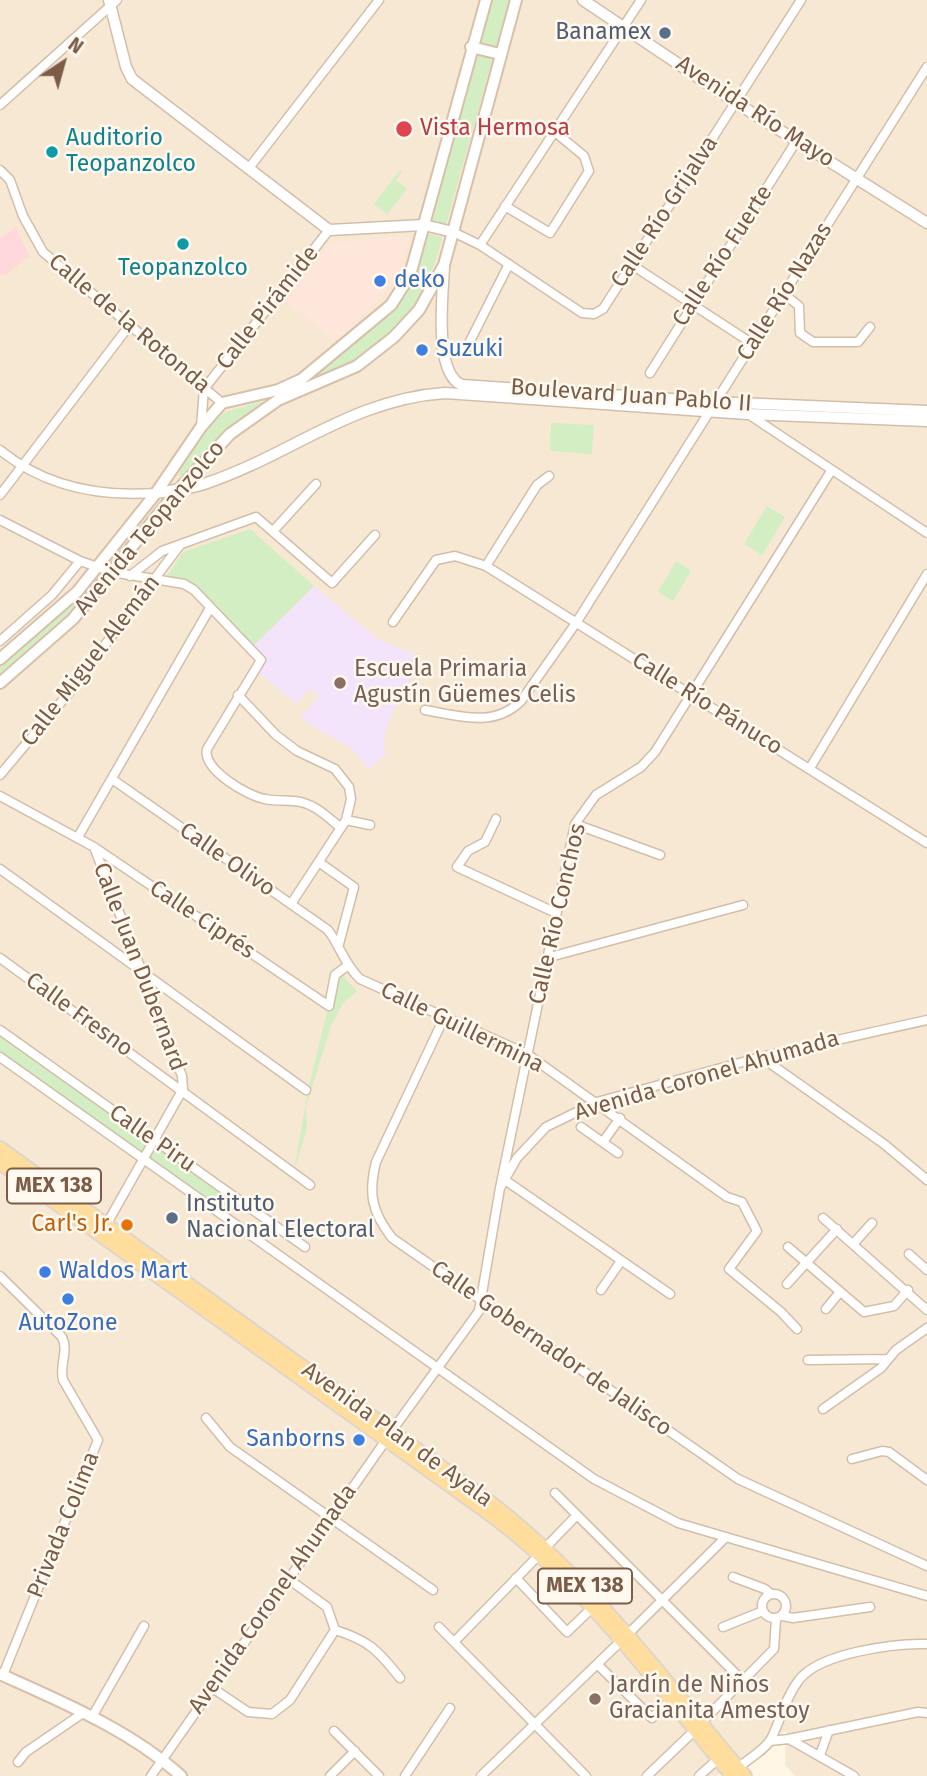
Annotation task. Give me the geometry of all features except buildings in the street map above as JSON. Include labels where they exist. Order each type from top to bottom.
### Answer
[{"type":"main road","points":[[222,403],[278,390],[302,379],[391,305],[410,275],[486,0]]},
{"type":"main road","name":"Avenida Teopanzolco","points":[[0,682],[73,619],[179,489],[230,434],[259,411],[357,366],[394,337],[419,310],[444,265],[516,0]]},
{"type":"main road","points":[[471,47],[500,54]]},
{"type":"main road","name":"Avenida Teopanzolco","points":[[0,659],[63,606],[98,567],[156,494],[201,427],[222,403]]},
{"type":"main road","name":"Avenida Plan de Ayala","points":[[0,1148],[104,1228],[543,1550],[624,1638],[739,1773]]},
{"type":"main road","name":"Avenida Plan de Ayala","points":[[0,1163],[104,1228]]},
{"type":"main road","name":"Avenida Plan de Ayala","points":[[543,1550],[592,1608],[624,1638],[671,1700],[698,1727],[718,1759],[739,1773]]},
{"type":"main road","points":[[1,1674],[87,1715],[163,1760],[181,1776]]},
{"type":"street","points":[[250,168],[379,0]]},
{"type":"street","name":"Avenida Río Mayo","points":[[583,0],[735,102],[927,223]]},
{"type":"street","points":[[480,245],[641,0]]},
{"type":"street","name":"Calle Río Grijalva","points":[[509,264],[582,313],[593,314],[603,309],[801,0]]},
{"type":"street","points":[[112,2],[125,68],[132,79],[329,230],[424,225],[453,232],[480,245],[509,264],[464,353]]},
{"type":"street","points":[[0,105],[112,2]]},
{"type":"street","name":"Calle Río Nazas","points":[[425,710],[476,719],[495,718],[510,712],[576,623],[927,66]]},
{"type":"street","points":[[505,206],[550,233],[587,177],[588,162],[555,132]]},
{"type":"street","name":"Calle Río Fuerte","points":[[650,373],[691,304],[797,141]]},
{"type":"street","name":"Calle de la Rotonda","points":[[0,170],[10,180],[23,216],[43,251],[222,403]]},
{"type":"street","name":"Calle Pirámide","points":[[201,427],[204,389],[329,230]]},
{"type":"street","name":"Boulevard Juan Pablo II","points":[[444,265],[442,337],[449,374],[454,382],[462,385],[712,406],[747,414],[927,421]]},
{"type":"street","points":[[632,265],[753,344]]},
{"type":"street","points":[[784,294],[799,306],[800,333],[813,342],[858,342],[870,327]]},
{"type":"street","points":[[0,495],[130,326]]},
{"type":"street","name":"Boulevard Juan Pablo II","points":[[156,494],[202,485],[251,465],[363,410],[392,400],[444,393],[712,406],[730,402],[927,411]]},
{"type":"street","points":[[730,402],[927,533]]},
{"type":"street","points":[[0,450],[22,467],[68,486],[100,493],[156,494]]},
{"type":"street","name":"Calle Río Conchos","points":[[502,1182],[575,824],[596,795],[641,767],[655,752],[831,471]]},
{"type":"street","points":[[486,566],[537,485],[550,476]]},
{"type":"street","points":[[274,530],[316,484]]},
{"type":"street","points":[[130,576],[162,551],[249,517],[261,519],[332,583],[376,535]]},
{"type":"street","points":[[0,520],[80,561],[112,572],[194,590],[261,660],[207,750],[205,757],[209,766],[246,792],[264,799],[304,802],[341,828]]},
{"type":"street","name":"Calle Miguel Alemán","points":[[0,775],[68,694],[180,545]]},
{"type":"street","name":"Calle Río Pánuco","points":[[393,622],[436,560],[455,556],[486,566],[925,839]]},
{"type":"street","points":[[0,641],[52,595],[80,561]]},
{"type":"street","points":[[810,768],[927,574]]},
{"type":"street","name":"Calle Juan Dubernard","points":[[78,837],[211,608]]},
{"type":"street","points":[[238,695],[276,735],[297,751],[335,769],[349,787],[351,799],[346,820],[291,904]]},
{"type":"street","name":"Calle Olivo","points":[[112,779],[328,930],[339,944]]},
{"type":"street","name":"Calle Ciprés","points":[[0,796],[94,847],[329,1006],[335,975],[347,966]]},
{"type":"street","points":[[346,820],[370,825]]},
{"type":"street","points":[[496,820],[485,842],[468,851],[457,867],[556,913]]},
{"type":"street","points":[[575,824],[660,855]]},
{"type":"street","name":"Calle Juan Dubernard","points":[[94,847],[183,1076],[183,1089],[156,1141],[104,1228]]},
{"type":"street","points":[[320,863],[355,887],[339,944],[347,966]]},
{"type":"street","points":[[0,869],[306,1090]]},
{"type":"street","points":[[546,958],[743,905]]},
{"type":"street","name":"Calle Fresno","points":[[0,958],[183,1089],[310,1185]]},
{"type":"street","name":"Calle Guillermina","points":[[347,966],[360,979],[527,1054],[727,1197],[742,1202],[757,1231],[729,1269],[781,1312],[796,1329]]},
{"type":"street","name":"Calle Gobernador de Jalisco","points":[[444,1018],[376,1162],[371,1184],[372,1203],[378,1219],[392,1238],[738,1479],[927,1566]]},
{"type":"street","name":"Avenida Coronel Ahumada","points":[[152,1776],[287,1578],[479,1311],[483,1301],[502,1182],[530,1142],[562,1117],[597,1102],[761,1056],[927,1020]]},
{"type":"street","name":"Calle Piru","points":[[0,1030],[305,1247]]},
{"type":"street","points":[[761,1056],[884,1143],[926,1178]]},
{"type":"street","points":[[0,1057],[594,1479],[678,1522],[927,1596]]},
{"type":"street","points":[[603,1142],[620,1118]]},
{"type":"street","points":[[581,1127],[618,1153]]},
{"type":"street","points":[[511,1131],[523,1141],[530,1142]]},
{"type":"street","points":[[502,1182],[670,1294]]},
{"type":"street","points":[[823,1219],[908,1290],[927,1310]]},
{"type":"street","points":[[854,1243],[872,1223]]},
{"type":"street","points":[[787,1284],[836,1229]]},
{"type":"street","points":[[788,1247],[864,1312],[894,1306],[908,1290]]},
{"type":"street","points":[[909,1254],[927,1270]]},
{"type":"street","points":[[601,1290],[621,1261]]},
{"type":"street","name":"Privada Colima","points":[[0,1276],[62,1337],[66,1344],[61,1372],[63,1380],[99,1440],[1,1674]]},
{"type":"street","points":[[826,1309],[840,1292]]},
{"type":"street","points":[[823,1409],[881,1368],[887,1359],[927,1328]]},
{"type":"street","points":[[808,1360],[887,1359]]},
{"type":"street","points":[[206,1418],[230,1447],[433,1590]]},
{"type":"street","points":[[852,1459],[882,1451],[890,1452],[927,1480]]},
{"type":"street","points":[[555,1493],[660,1601],[744,1682]]},
{"type":"street","points":[[454,1642],[577,1516]]},
{"type":"street","points":[[481,1776],[725,1538]]},
{"type":"street","points":[[647,1776],[744,1682],[774,1649],[779,1617],[787,1608],[784,1598],[733,1577]]},
{"type":"street","points":[[287,1578],[327,1606],[335,1630]]},
{"type":"street","points":[[516,1578],[567,1632],[592,1608]]},
{"type":"street","points":[[763,1611],[763,1601],[771,1594]]},
{"type":"street","points":[[723,1627],[763,1611],[779,1617],[793,1618],[870,1606]]},
{"type":"street","points":[[18,1762],[26,1752],[87,1715],[144,1626]]},
{"type":"street","points":[[439,1627],[586,1776]]},
{"type":"street","points":[[335,1630],[362,1638],[380,1653],[400,1678]]},
{"type":"street","points":[[211,1687],[248,1712],[272,1714],[290,1700],[335,1630]]},
{"type":"street","points":[[739,1773],[769,1741],[788,1697],[800,1678],[812,1667],[826,1660],[910,1644],[927,1644]]},
{"type":"street","points":[[597,1664],[652,1718],[671,1700]]},
{"type":"street","points":[[405,1776],[450,1708]]},
{"type":"street","points":[[769,1741],[918,1712],[927,1713]]},
{"type":"street","points":[[820,1755],[829,1730]]},
{"type":"street","points":[[334,1731],[379,1776]]},
{"type":"street","points":[[789,1739],[854,1776]]},
{"type":"street","points":[[330,1776],[355,1751]]},
{"type":"street","points":[[699,1776],[718,1759]]},
{"type":"shaded area","points":[[0,0],[927,0],[927,1776],[795,1776],[785,1765],[786,1731],[765,1740],[717,1776],[0,1776]]},
{"type":"shaded area","points":[[16,227],[29,256],[7,274],[0,275],[0,239]]},
{"type":"shaded area","points":[[410,236],[397,279],[338,341],[286,302],[330,243]]},
{"type":"shaded area","name":"Escuela Primaria Agustín Güemes Celis","points":[[314,586],[376,638],[418,656],[411,678],[391,715],[383,741],[386,754],[369,770],[351,748],[300,718],[319,696],[309,689],[297,704],[258,673],[265,659],[252,647]]},
{"type":"green space","points":[[490,0],[509,0],[446,225],[426,223]]},
{"type":"green space","points":[[400,170],[402,172],[396,180],[407,189],[387,214],[374,204]]},
{"type":"green space","points":[[426,233],[442,237],[422,294],[408,316],[373,350],[296,389],[390,314],[408,283]]},
{"type":"green space","points":[[264,401],[265,403],[234,424],[185,477],[180,476],[179,470],[210,426],[225,412]]},
{"type":"green space","points":[[551,423],[594,425],[592,454],[550,451]]},
{"type":"green space","points":[[767,506],[785,517],[762,555],[744,544]]},
{"type":"green space","points":[[250,529],[314,586],[252,647],[195,590],[166,578],[183,552]]},
{"type":"green space","points":[[676,561],[691,571],[673,601],[658,592]]},
{"type":"green space","points":[[98,567],[112,572],[89,602],[0,683],[0,659]]},
{"type":"green space","points":[[336,975],[343,976],[357,991],[343,1003],[331,1026],[306,1107],[307,1128],[294,1171],[308,1090]]},
{"type":"green space","points":[[0,1030],[234,1197],[222,1215],[0,1057]]},
{"type":"place","name":"Banamex","points":[[665,33]]},
{"type":"place","name":"Vista Hermosa","points":[[404,129]]},
{"type":"place","name":"Auditorio Teopanzolco","points":[[52,152]]},
{"type":"place","name":"Teopanzolco","points":[[183,244]]},
{"type":"place","name":"deko","points":[[380,281]]},
{"type":"place","name":"Suzuki","points":[[422,350]]},
{"type":"place","name":"Escuela Primaria Agustín Güemes Celis","points":[[340,683]]},
{"type":"place","name":"Instituto Nacional Electoral","points":[[172,1218]]},
{"type":"place","name":"Carl's Jr.","points":[[127,1225]]},
{"type":"place","name":"Waldos Mart","points":[[45,1272]]},
{"type":"place","name":"AutoZone","points":[[68,1299]]},
{"type":"place","name":"Sanborns","points":[[359,1440]]},
{"type":"place","name":"Jardín de Niños Gracianita Amestoy","points":[[595,1699]]}]
